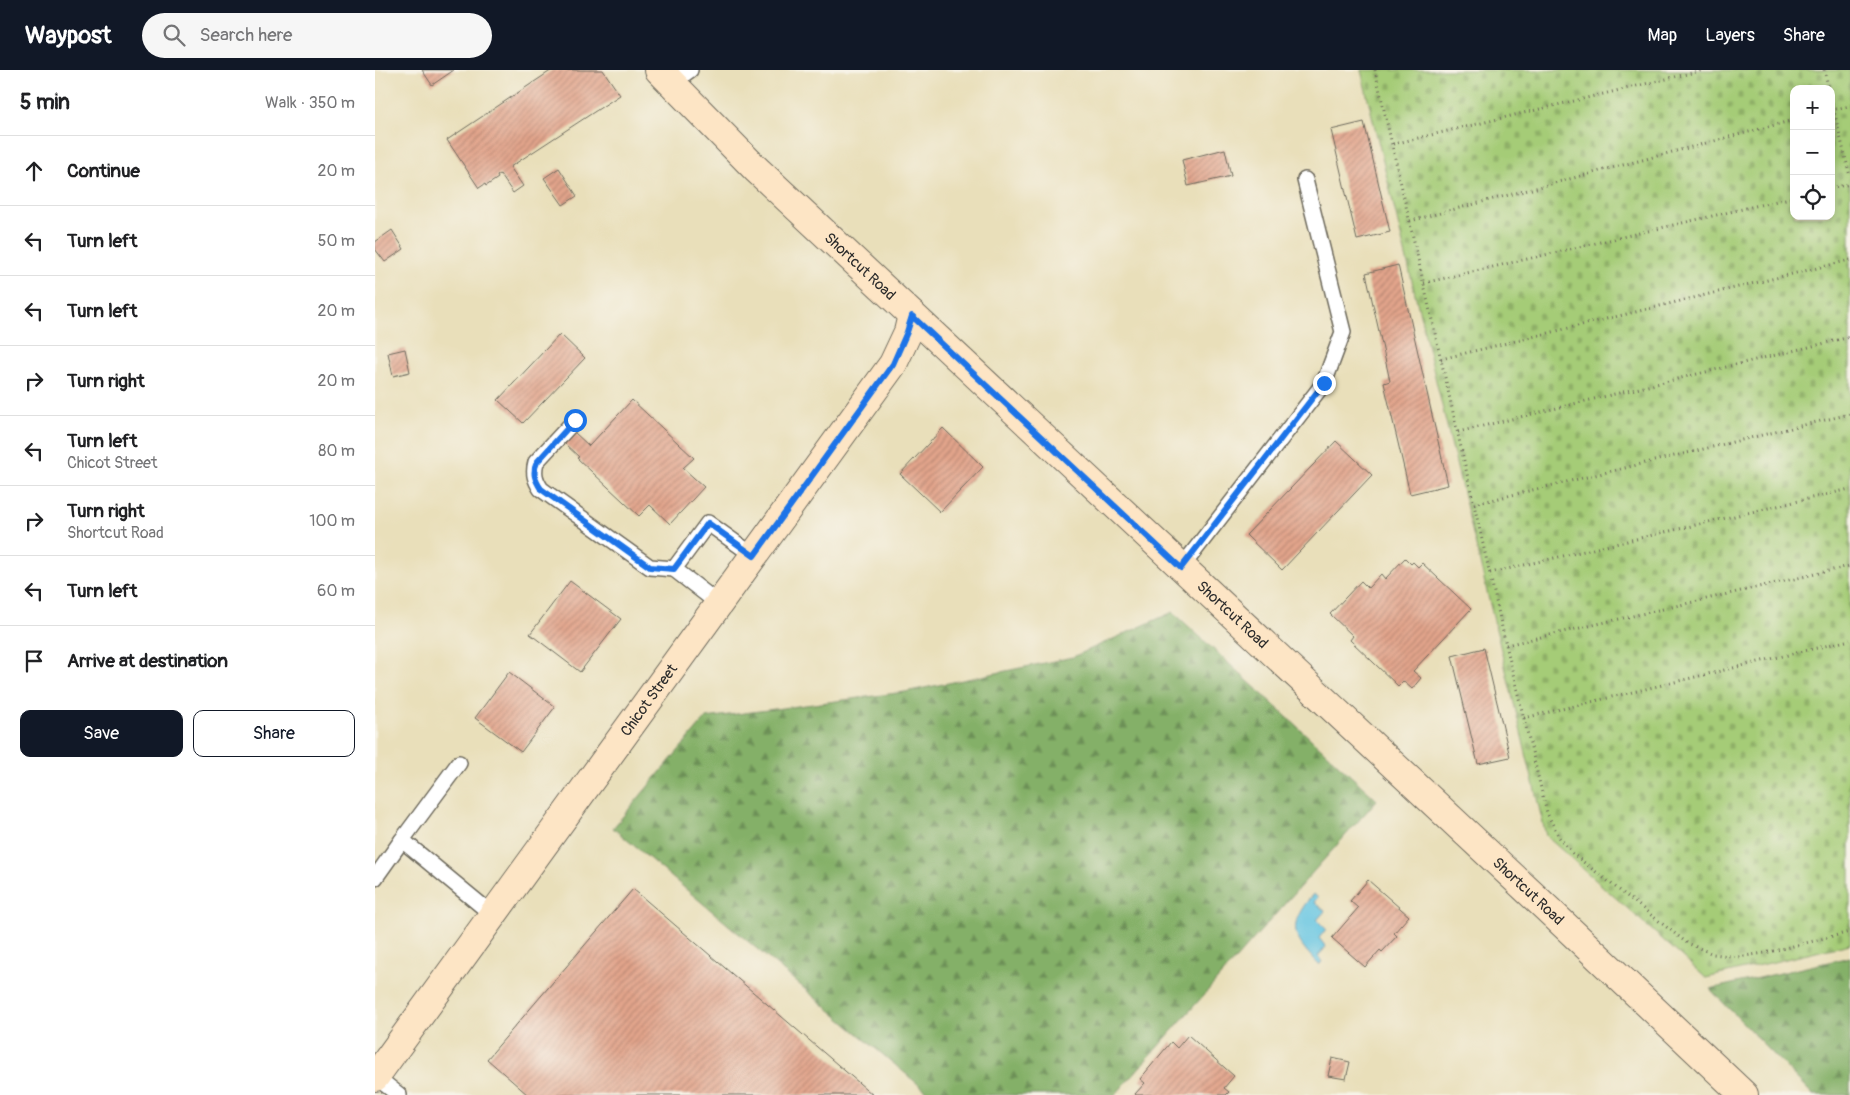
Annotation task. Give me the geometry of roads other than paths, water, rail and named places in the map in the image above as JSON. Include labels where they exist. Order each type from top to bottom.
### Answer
[{"type":"main road","name":"Shortcut Road","points":[[674,74],[756,169],[1744,1095]]},
{"type":"main road","name":"Chicot Street","points":[[375,1077],[893,364],[912,316]]},
{"type":"lane","points":[[1181,568],[1324,383],[1343,332],[1305,180]]},
{"type":"lane","points":[[575,420],[537,462],[534,470],[535,480],[541,489],[650,567],[674,569],[719,604]]},
{"type":"lane","points":[[674,569],[708,523],[754,556]]},
{"type":"lane","points":[[375,878],[459,763]]},
{"type":"lane","points":[[402,840],[493,915]]},
{"type":"lane","points":[[375,1077],[399,1095]]},
{"type":"water","points":[[1313,894],[1318,897],[1314,902],[1325,911],[1317,920],[1326,929],[1319,938],[1326,947],[1318,956],[1322,962],[1319,965],[1303,946],[1296,931],[1299,915]]}]
